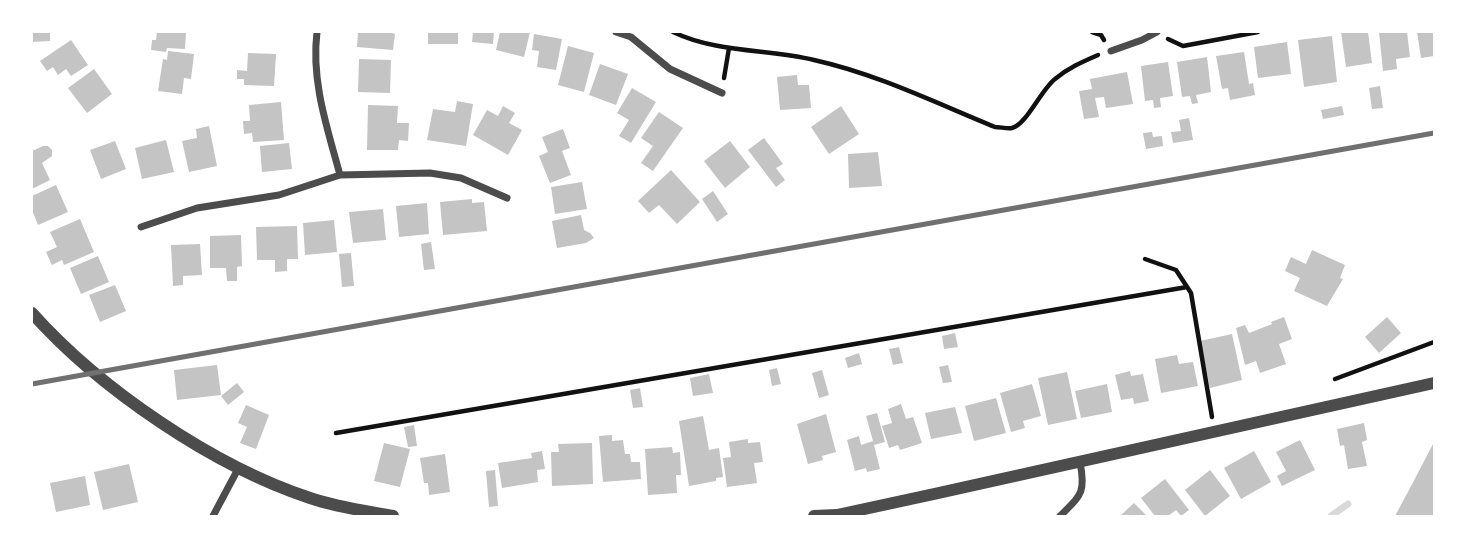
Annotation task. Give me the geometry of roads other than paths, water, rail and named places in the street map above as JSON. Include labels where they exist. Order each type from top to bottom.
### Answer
[{"type":"street","points":[[317,32],[314,61],[317,88],[340,175]]},
{"type":"street","points":[[616,32],[631,37],[670,69],[722,93]]},
{"type":"street","points":[[1111,51],[1156,32]]},
{"type":"street","points":[[141,227],[197,208],[279,195],[340,175],[430,173],[461,178],[507,198]]},
{"type":"street","points":[[32,313],[49,333],[162,424],[238,469],[311,498],[393,516]]},
{"type":"street","points":[[814,516],[837,514],[1080,462],[1434,383]]},
{"type":"street","points":[[1060,516],[1081,495],[1084,480],[1080,462]]},
{"type":"street","points":[[213,516],[238,469]]},
{"type":"waterway","points":[[1331,516],[1348,504]]},
{"type":"railway","points":[[32,384],[1434,133]]}]
